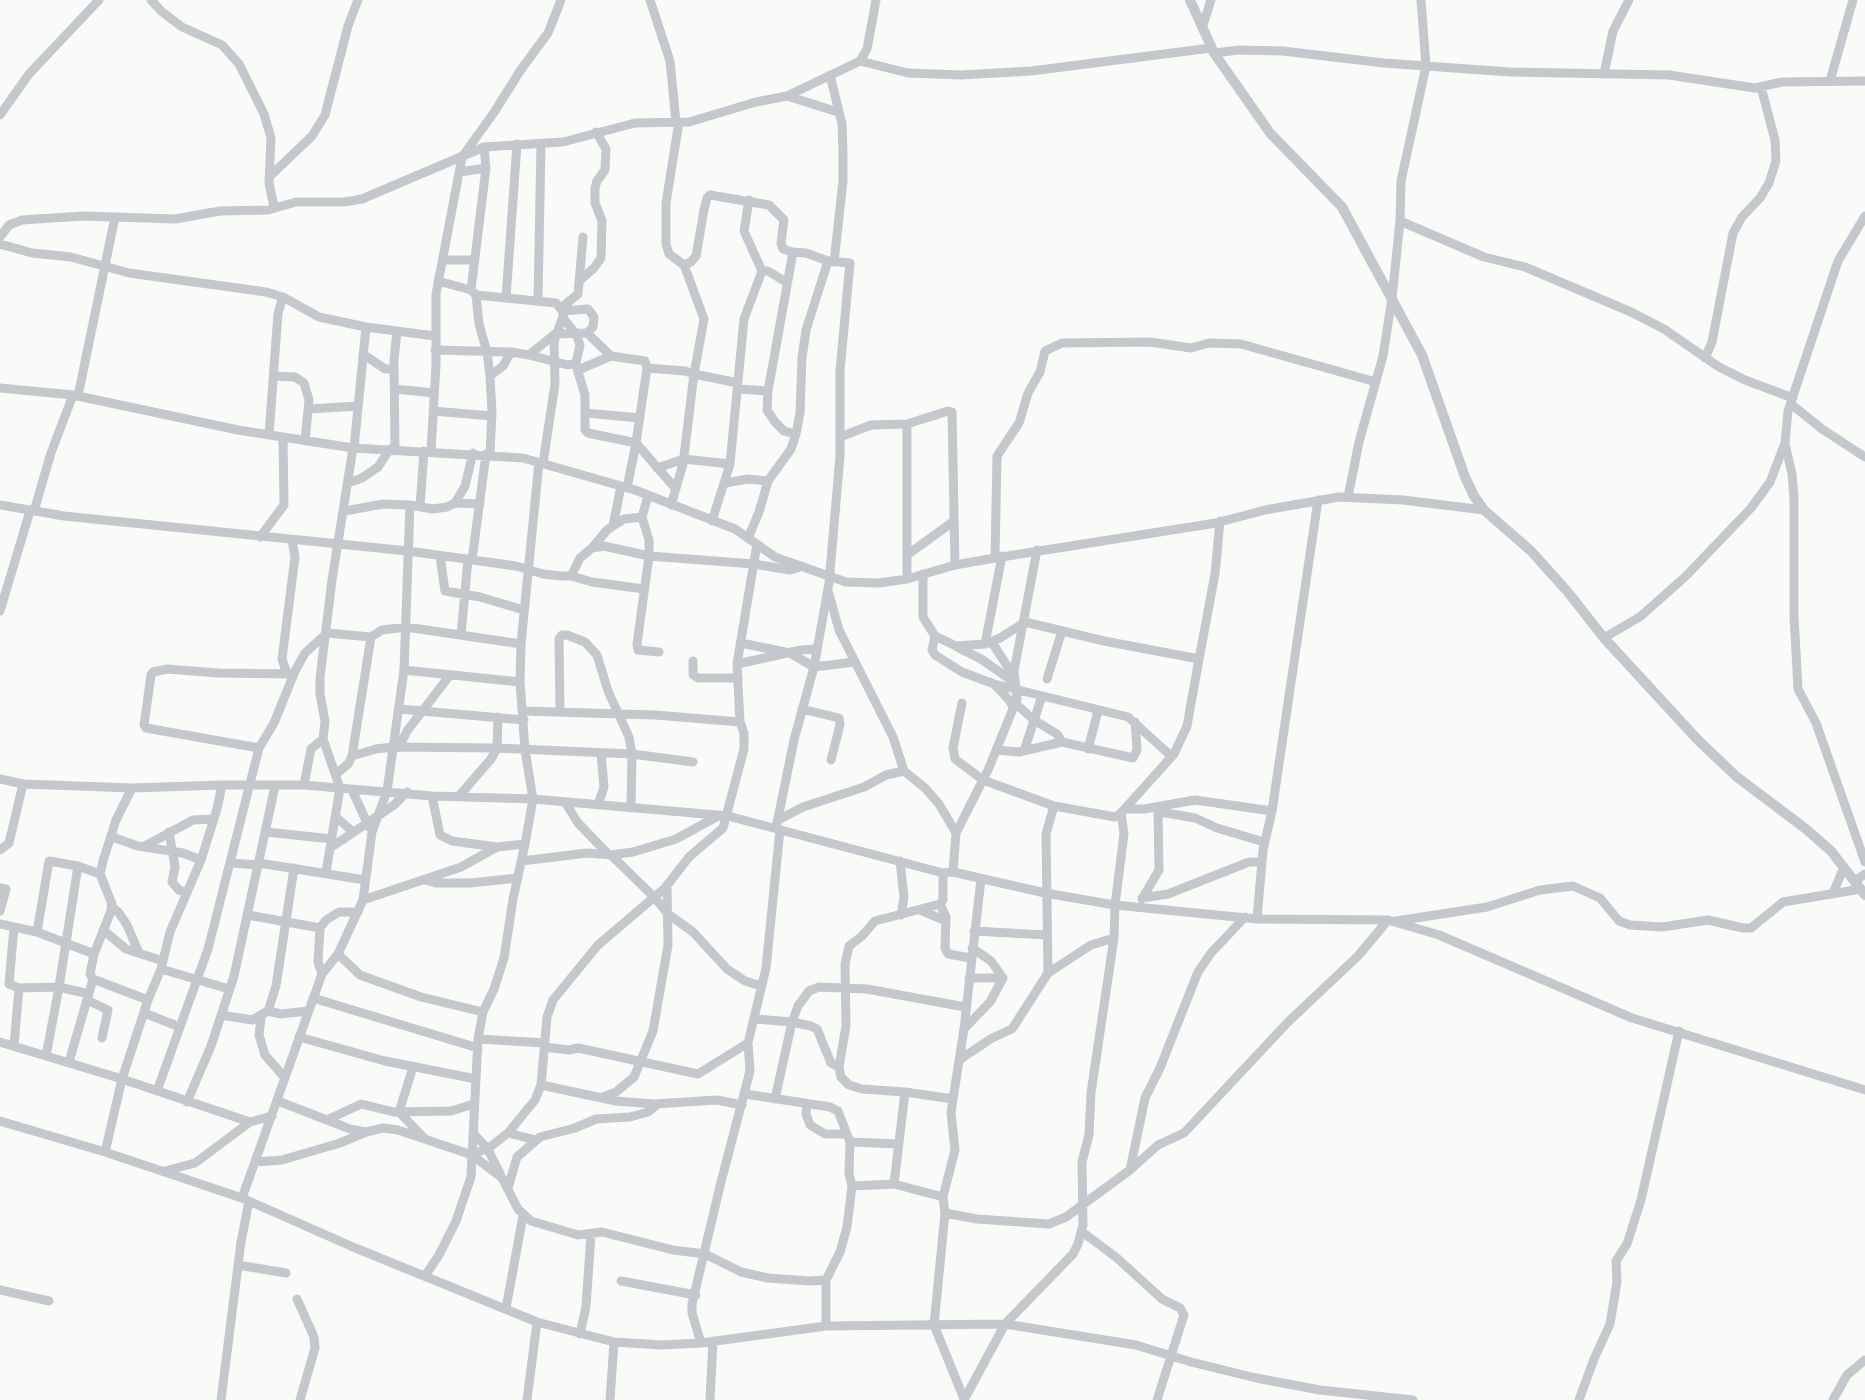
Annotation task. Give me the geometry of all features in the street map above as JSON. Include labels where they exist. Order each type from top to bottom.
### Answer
[{"type":"street","points":[[0,115],[29,74],[99,0]]},
{"type":"street","points":[[151,0],[182,27],[222,45],[239,64],[264,114],[271,138],[269,177],[274,207]]},
{"type":"street","points":[[269,177],[312,136],[325,115],[348,26],[358,0]]},
{"type":"street","points":[[221,1400],[245,1200],[255,1162],[322,974],[338,954],[363,900],[372,832],[387,791],[396,747],[404,670],[408,551],[433,411],[436,294],[462,157],[548,33],[561,0]]},
{"type":"street","points":[[650,0],[670,61],[678,122],[665,216],[666,244],[669,254],[684,265],[704,319],[694,374],[684,459],[671,505]]},
{"type":"street","points":[[0,237],[9,225],[22,220],[83,216],[175,219],[220,211],[247,212],[296,202],[362,199],[484,147],[563,142],[635,123],[689,122],[756,102],[788,96],[860,61],[867,49],[876,0]]},
{"type":"street","points":[[1190,0],[1213,50],[1270,133],[1342,207],[1422,355],[1465,477],[1484,510],[1531,551],[1604,638],[1697,739],[1737,776],[1831,851],[1862,887]]},
{"type":"street","points":[[1202,28],[1211,0]]},
{"type":"street","points":[[1348,497],[1359,442],[1383,356],[1392,298],[1401,181],[1426,66],[1422,0]]},
{"type":"street","points":[[1604,74],[1613,31],[1629,0]]},
{"type":"street","points":[[1830,81],[1853,0]]},
{"type":"street","points":[[860,61],[908,73],[961,75],[1031,71],[1213,50],[1259,50],[1510,72],[1669,75],[1761,87],[1782,82],[1865,81]]},
{"type":"street","points":[[748,538],[768,481],[790,449],[796,434],[806,330],[831,261],[843,181],[842,124],[830,75]]},
{"type":"street","points":[[1705,358],[1712,342],[1733,233],[1769,183],[1776,161],[1775,140],[1761,87]]},
{"type":"street","points":[[788,96],[838,112]]},
{"type":"street","points":[[579,281],[601,258],[603,221],[595,203],[595,188],[605,170],[606,149],[596,132]]},
{"type":"street","points":[[506,298],[516,144]]},
{"type":"street","points":[[538,301],[541,144]]},
{"type":"street","points":[[461,635],[464,596],[492,416],[487,352],[474,293],[474,260],[486,168],[484,147]]},
{"type":"street","points":[[460,172],[486,168]]},
{"type":"street","points":[[684,265],[696,256],[707,198],[716,195],[769,205],[777,211],[784,220],[781,243],[783,249],[850,264],[840,371],[840,437],[828,590],[814,667],[802,709],[778,826],[766,968],[748,1043],[750,1071],[720,1186],[692,1313],[701,1343]]},
{"type":"street","points":[[712,521],[730,464],[744,319],[762,271],[744,231],[749,200]]},
{"type":"street","points":[[1604,638],[1641,616],[1686,576],[1751,508],[1770,482],[1785,443],[1787,417],[1838,261],[1865,216]]},
{"type":"street","points":[[0,611],[51,453],[75,395],[116,217]]},
{"type":"street","points":[[1400,221],[1485,257],[1525,267],[1631,312],[1664,330],[1705,358],[1792,401],[1822,429],[1865,457]]},
{"type":"street","points":[[529,355],[555,334],[587,333],[593,327],[594,317],[578,294],[583,237]]},
{"type":"street","points":[[0,244],[129,273],[256,290],[283,297],[319,317],[366,327],[435,336]]},
{"type":"street","points":[[793,252],[767,410],[784,430],[796,434]]},
{"type":"street","points":[[444,260],[474,260]]},
{"type":"street","points":[[762,271],[768,271],[786,282]]},
{"type":"street","points":[[438,281],[474,293],[556,303],[580,345],[577,367],[585,395],[585,430],[588,433],[636,443],[676,489]]},
{"type":"street","points":[[425,1276],[456,1221],[471,1177],[478,1043],[483,1012],[504,958],[526,844],[533,799],[520,682],[520,644],[541,463],[555,384],[555,334],[562,313],[578,294]]},
{"type":"street","points":[[269,435],[278,313],[283,297]]},
{"type":"street","points":[[562,313],[587,309]]},
{"type":"street","points":[[326,872],[340,789],[323,739],[325,721],[320,678],[354,448],[366,327]]},
{"type":"street","points":[[348,483],[362,478],[378,467],[392,450],[397,331]]},
{"type":"street","points":[[587,333],[611,356]]},
{"type":"street","points":[[988,643],[998,557],[997,456],[1019,423],[1028,393],[1039,375],[1043,356],[1048,350],[1062,343],[1095,341],[1150,342],[1191,348],[1209,343],[1241,344],[1376,382]]},
{"type":"street","points":[[435,351],[511,352],[577,367],[611,356],[645,361],[647,368],[636,443],[614,526]]},
{"type":"street","points":[[490,376],[503,366],[511,352]]},
{"type":"street","points":[[363,354],[385,369],[394,369]]},
{"type":"street","points":[[647,368],[685,371],[738,386],[768,391]]},
{"type":"street","points":[[274,376],[295,377],[304,383],[309,400],[305,441]]},
{"type":"street","points":[[0,388],[75,395],[269,435],[354,448],[523,457],[649,496],[735,530],[775,557],[846,582],[879,583],[907,579],[955,565],[1220,522],[1318,500],[1348,497],[1403,500],[1484,510]]},
{"type":"street","points":[[395,389],[434,393]]},
{"type":"street","points":[[309,409],[358,405]]},
{"type":"street","points":[[433,411],[492,416]]},
{"type":"street","points":[[840,437],[871,425],[907,424],[952,412],[955,565]]},
{"type":"street","points":[[586,413],[640,418]]},
{"type":"street","points":[[907,424],[907,579]]},
{"type":"street","points":[[260,537],[284,505],[283,437]]},
{"type":"street","points":[[1785,443],[1794,498],[1797,689],[1816,723],[1865,862]]},
{"type":"street","points":[[455,503],[465,486],[473,453]]},
{"type":"street","points":[[657,468],[684,459],[730,464]]},
{"type":"street","points":[[725,483],[748,479],[768,481]]},
{"type":"street","points":[[649,496],[642,517],[649,540],[649,556],[637,644],[638,650],[659,652]]},
{"type":"street","points":[[1257,919],[1261,862],[1272,811],[1318,500]]},
{"type":"street","points":[[345,511],[383,505],[433,509],[455,503],[480,504]]},
{"type":"street","points":[[0,505],[260,537],[408,551],[528,568],[543,574],[643,589]]},
{"type":"street","points":[[570,576],[580,558],[607,530],[624,519],[642,517]]},
{"type":"street","points":[[907,555],[954,521]]},
{"type":"street","points":[[962,703],[953,755],[983,780],[1054,806],[1115,817],[1171,756],[1187,726],[1215,574],[1220,522]]},
{"type":"street","points":[[290,674],[282,659],[295,557],[292,540]]},
{"type":"street","points":[[472,1155],[508,1133],[534,1100],[541,1085],[547,1017],[553,1000],[598,945],[667,885],[690,857],[723,828],[724,816],[744,749],[737,664],[757,544]]},
{"type":"street","points":[[592,548],[604,546],[649,556],[754,564],[790,570],[800,566]]},
{"type":"street","points":[[1014,682],[1037,550]]},
{"type":"street","points":[[440,556],[445,591],[524,610]]},
{"type":"street","points":[[923,574],[923,617],[935,636],[981,659],[1014,682],[1042,696],[1128,717],[1171,756]]},
{"type":"street","points":[[828,590],[839,630],[893,737],[904,771],[939,804],[956,833]]},
{"type":"street","points":[[502,603],[525,598]]},
{"type":"street","points":[[956,646],[988,643],[1025,622],[1199,659]]},
{"type":"street","points":[[157,1091],[208,950],[259,748],[274,723],[290,674],[305,653],[327,634],[371,637],[382,629],[406,627],[520,644]]},
{"type":"street","points":[[820,638],[839,630]]},
{"type":"street","points":[[1047,679],[1062,631]]},
{"type":"street","points":[[560,712],[559,639],[562,635],[567,635],[585,642],[597,656],[608,691],[629,737],[632,754],[631,808]]},
{"type":"street","points":[[935,636],[932,650],[935,655],[962,672],[994,684],[1014,682]]},
{"type":"street","points":[[336,774],[348,764],[352,755],[371,637]]},
{"type":"street","points":[[741,643],[790,653],[814,667],[854,662]]},
{"type":"street","points":[[953,1099],[862,1089],[849,1085],[841,1077],[839,1067],[846,1026],[845,964],[849,946],[875,922],[940,904],[943,900],[956,833],[997,750],[1018,694],[999,650],[988,643]]},
{"type":"street","points":[[737,664],[817,649]]},
{"type":"street","points":[[693,661],[693,675],[698,678],[738,678]]},
{"type":"street","points":[[259,748],[146,728],[144,725],[150,675],[167,669],[290,674]]},
{"type":"street","points":[[404,670],[520,682]]},
{"type":"street","points":[[396,747],[450,674]]},
{"type":"street","points":[[994,684],[1015,706],[1057,734],[1062,742]]},
{"type":"street","points":[[1024,751],[1042,696]]},
{"type":"street","points":[[399,709],[498,717],[560,712],[740,722]]},
{"type":"street","points":[[802,709],[839,719],[831,760]]},
{"type":"street","points":[[1088,749],[1098,711]]},
{"type":"street","points":[[459,796],[491,759],[497,748],[498,717]]},
{"type":"street","points":[[997,750],[1024,751],[1062,742],[1133,758],[1136,750],[1135,722]]},
{"type":"street","points":[[304,785],[312,749],[323,739]]},
{"type":"street","points":[[352,755],[396,747],[497,748],[632,754],[693,762]]},
{"type":"street","points":[[598,805],[604,787],[601,753]]},
{"type":"street","points":[[778,826],[803,807],[864,787],[886,775],[904,771]]},
{"type":"street","points":[[0,779],[23,784],[132,788],[304,785],[432,796],[533,799],[724,816],[778,826],[948,872],[1115,905],[1168,894],[1250,862],[1261,862]]},
{"type":"street","points":[[0,850],[9,844],[23,784]]},
{"type":"street","points":[[105,1152],[122,1079],[162,965],[170,932],[201,860],[222,785]]},
{"type":"street","points":[[187,1102],[211,1046],[229,989],[248,915],[275,786]]},
{"type":"street","points":[[132,788],[116,820],[100,874],[111,906],[127,925],[139,953]]},
{"type":"street","points":[[352,790],[372,832]]},
{"type":"street","points":[[265,831],[331,844],[378,815],[407,792]]},
{"type":"street","points":[[432,796],[440,835],[452,841],[497,847],[526,844]]},
{"type":"street","points":[[1123,811],[1158,810],[1202,800],[1272,811]]},
{"type":"street","points":[[565,802],[578,822],[668,914],[693,932],[727,969],[745,981],[761,986]]},
{"type":"street","points":[[1048,973],[1046,834],[1054,806]]},
{"type":"street","points":[[1158,810],[1195,818],[1217,828],[1264,842]]},
{"type":"street","points":[[1139,902],[1159,870],[1158,810]]},
{"type":"street","points":[[964,1399],[1005,1324],[1073,1254],[1079,1244],[1083,1204],[1082,1161],[1089,1135],[1091,1093],[1114,938],[1115,905],[1124,834],[1123,811]]},
{"type":"street","points":[[522,861],[587,853],[610,855],[633,852],[676,839],[724,816]]},
{"type":"street","points":[[335,817],[353,832]]},
{"type":"street","points":[[143,847],[193,820],[214,819]]},
{"type":"street","points":[[169,832],[175,867],[172,882],[179,890],[187,893]]},
{"type":"street","points":[[112,837],[143,847],[183,853],[201,860]]},
{"type":"street","points":[[468,843],[480,857]]},
{"type":"street","points":[[363,900],[461,867],[497,847]]},
{"type":"street","points":[[37,932],[49,861],[78,866],[100,874]]},
{"type":"street","points":[[900,861],[904,897],[901,915]]},
{"type":"street","points":[[232,863],[326,872],[365,880]]},
{"type":"street","points":[[46,1056],[78,866]]},
{"type":"street","points":[[1833,893],[1844,867]]},
{"type":"street","points":[[285,1077],[265,1055],[259,1035],[276,986],[294,868]]},
{"type":"street","points":[[423,880],[436,883],[471,883],[518,878]]},
{"type":"street","points":[[964,1399],[934,1325],[945,1213],[943,1197],[955,1150],[951,1113],[964,1029],[981,879]]},
{"type":"street","points":[[602,1098],[616,1092],[634,1077],[653,1031],[668,945],[667,885]]},
{"type":"street","points":[[1139,902],[1257,919],[1391,921],[1487,907],[1540,890],[1573,886],[1600,898],[1619,921],[1630,925],[1662,927],[1708,920],[1751,928],[1783,902],[1862,887]]},
{"type":"street","points":[[0,888],[6,889],[0,911]]},
{"type":"street","points":[[940,904],[946,921],[945,948],[948,954],[972,953],[991,961],[1003,978]]},
{"type":"street","points":[[111,906],[90,974],[93,979],[148,1000]]},
{"type":"street","points":[[920,909],[946,921]]},
{"type":"street","points":[[322,974],[318,962],[320,928],[326,920],[339,912],[358,912]]},
{"type":"street","points":[[248,915],[320,928]]},
{"type":"street","points":[[1130,1170],[1145,1098],[1160,1068],[1198,972],[1211,953],[1245,917]]},
{"type":"street","points":[[1391,921],[1439,935],[1632,1018],[1865,1090]]},
{"type":"street","points":[[945,1213],[977,1219],[1049,1224],[1066,1217],[1130,1170],[1158,1145],[1184,1133],[1289,1022],[1391,921]]},
{"type":"street","points":[[0,924],[37,932],[94,954]]},
{"type":"street","points":[[14,927],[9,984],[19,988],[59,986],[88,997],[108,1010],[103,1038]]},
{"type":"street","points":[[103,930],[126,949],[197,979],[229,989]]},
{"type":"street","points":[[974,931],[1046,935]]},
{"type":"street","points":[[959,1060],[1012,1028],[1021,1019],[1048,973],[1091,945],[1114,938]]},
{"type":"street","points":[[338,954],[360,975],[421,997],[483,1012]]},
{"type":"street","points":[[969,978],[1003,978]]},
{"type":"street","points":[[964,1029],[989,1002],[1003,978]]},
{"type":"street","points":[[69,1062],[93,979]]},
{"type":"street","points":[[775,1099],[792,1021],[798,1006],[809,991],[819,987],[845,987],[886,991],[965,1007]]},
{"type":"street","points":[[14,1046],[19,988]]},
{"type":"street","points":[[313,998],[478,1043],[545,1045],[556,1050],[578,1048],[698,1074],[748,1043]]},
{"type":"street","points":[[221,1015],[252,1020],[265,1014],[308,1010]]},
{"type":"street","points":[[144,1013],[180,1027]]},
{"type":"street","points":[[755,1019],[792,1021],[817,1029],[828,1058],[839,1067]]},
{"type":"street","points":[[1579,1400],[1610,1324],[1617,1282],[1616,1262],[1627,1244],[1644,1188],[1679,1031]]},
{"type":"street","points":[[299,1037],[476,1079]]},
{"type":"street","points":[[0,1042],[250,1122]]},
{"type":"street","points":[[399,1111],[413,1066]]},
{"type":"street","points":[[541,1085],[602,1098],[658,1104],[717,1100],[742,1105]]},
{"type":"street","points":[[894,1184],[905,1092]]},
{"type":"street","points":[[745,1094],[830,1107],[838,1111],[848,1138],[852,1186],[847,1227],[840,1252],[826,1280],[826,1326]]},
{"type":"street","points":[[278,1101],[350,1129],[366,1132]]},
{"type":"street","points":[[329,1119],[361,1104],[399,1111],[451,1111],[474,1104]]},
{"type":"street","points":[[508,1188],[517,1157],[540,1137],[575,1128],[596,1119],[630,1117],[648,1112],[658,1104]]},
{"type":"street","points":[[807,1105],[806,1114],[810,1125],[825,1134],[898,1144]]},
{"type":"street","points":[[399,1111],[425,1139]]},
{"type":"street","points":[[164,1172],[195,1163],[250,1122],[272,1116]]},
{"type":"street","points":[[0,1121],[105,1152],[245,1200],[537,1322],[614,1342],[662,1345],[701,1343],[826,1326],[1005,1324],[1136,1345],[1256,1378],[1320,1390],[1413,1400]]},
{"type":"street","points":[[255,1162],[282,1160],[383,1128],[398,1130],[472,1155],[502,1178]]},
{"type":"street","points":[[473,1133],[487,1148],[523,1216],[531,1221],[578,1235],[602,1232],[673,1250],[705,1254],[741,1272],[768,1278],[826,1280]]},
{"type":"street","points":[[508,1133],[536,1140]]},
{"type":"street","points":[[852,1186],[894,1184],[943,1197]]},
{"type":"street","points":[[506,1308],[523,1216]]},
{"type":"street","points":[[1081,1231],[1117,1258],[1162,1299],[1180,1308],[1184,1315],[1157,1400]]},
{"type":"street","points":[[580,1334],[586,1307],[591,1234]]},
{"type":"street","points":[[238,1265],[286,1273]]},
{"type":"street","points":[[621,1280],[696,1294]]},
{"type":"street","points":[[0,1290],[49,1301]]},
{"type":"street","points":[[297,1299],[314,1337],[315,1348],[300,1400]]},
{"type":"street","points":[[527,1400],[537,1322]]},
{"type":"street","points":[[710,1400],[713,1341]]},
{"type":"street","points":[[610,1400],[614,1342]]},
{"type":"street","points":[[1833,1400],[1847,1375],[1865,1360]]}]
